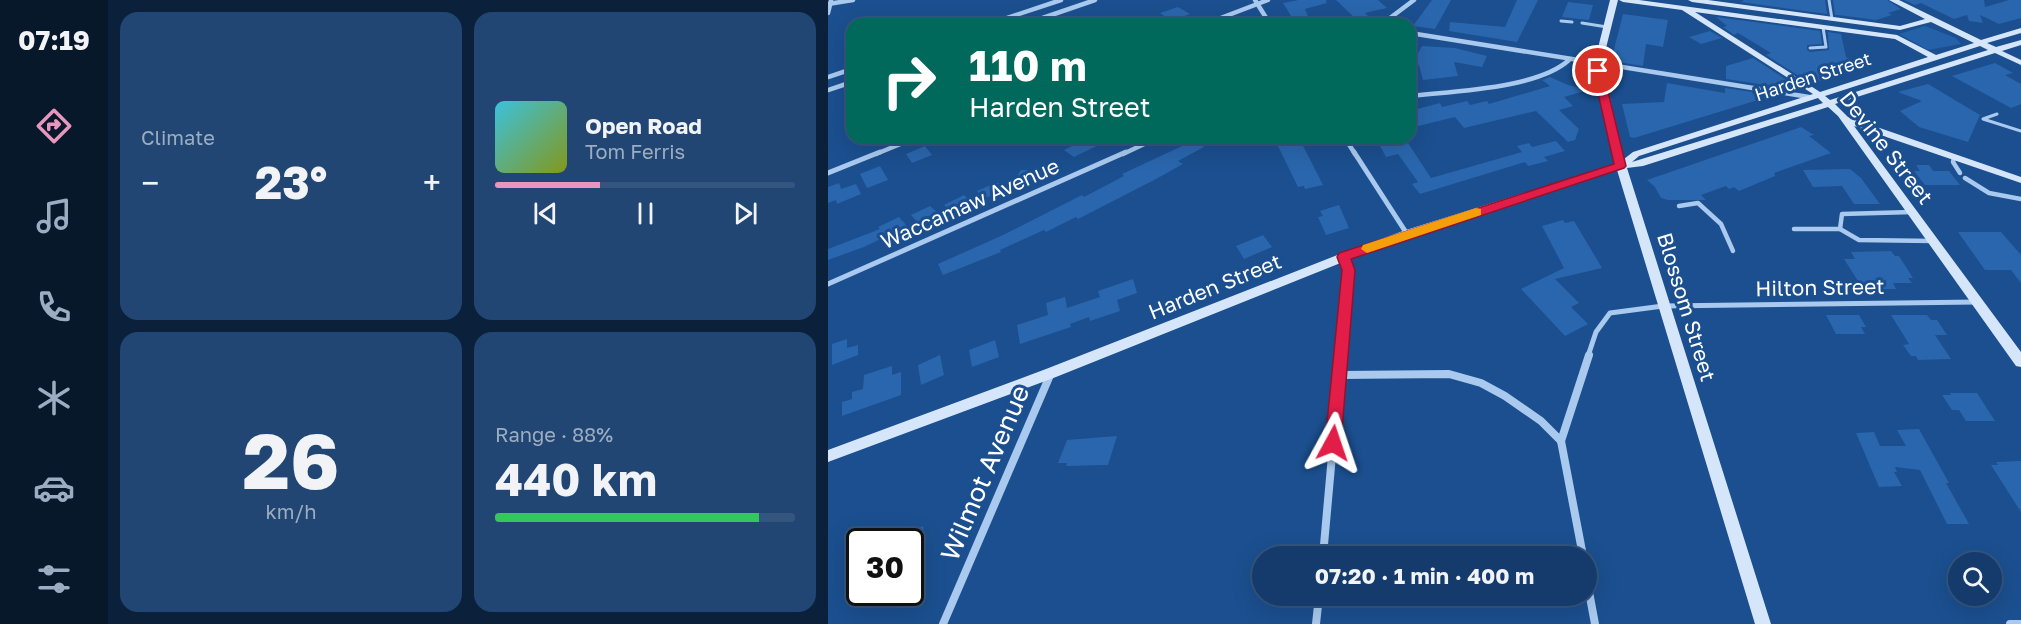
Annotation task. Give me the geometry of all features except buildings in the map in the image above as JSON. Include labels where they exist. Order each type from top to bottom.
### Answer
[{"type":"main road","name":"Blossom Street","points":[[1614,0],[1598,64],[1620,166],[1763,624]]},
{"type":"main road","points":[[1623,0],[1684,4],[1823,27],[1897,36],[1934,57]]},
{"type":"main road","points":[[1692,0],[1900,28]]},
{"type":"main road","points":[[1893,0],[2021,63]]},
{"type":"main road","name":"Devine Street","points":[[1684,4],[1813,96],[1830,103],[1845,119],[2021,362]]},
{"type":"main road","points":[[1897,36],[1894,31],[1900,28],[1932,19]]},
{"type":"main road","name":"Harden Street","points":[[1620,166],[1636,154],[2021,30]]},
{"type":"main road","name":"Harden Street","points":[[828,456],[1051,373],[1407,234],[1620,166],[1640,164],[2021,42]]},
{"type":"main road","points":[[1845,119],[2021,180]]},
{"type":"street","points":[[828,12],[829,3],[853,0]]},
{"type":"street","points":[[1007,18],[1061,0]]},
{"type":"street","points":[[1042,18],[1095,0]]},
{"type":"street","points":[[1219,18],[1256,2],[1268,0]]},
{"type":"street","points":[[1390,18],[1414,0]]},
{"type":"street","points":[[1256,2],[1266,18]]},
{"type":"street","points":[[1416,34],[1569,60],[1813,96]]},
{"type":"street","points":[[1416,95],[1515,83],[1558,70],[1569,60]]},
{"type":"street","points":[[828,77],[846,71]]},
{"type":"street","points":[[828,90],[846,84]]},
{"type":"street","points":[[828,173],[900,144]]},
{"type":"street","name":"Waccamaw Avenue","points":[[828,284],[1144,144]]},
{"type":"street","points":[[1349,144],[1407,234]]},
{"type":"street","points":[[1324,546],[1349,270],[1344,257]]},
{"type":"street","name":"Hilton Street","points":[[1561,441],[1596,332],[1610,313],[1663,306],[1977,302]]},
{"type":"street","name":"Wilmot Avenue","points":[[943,624],[1051,373]]},
{"type":"street","points":[[1340,375],[1449,374],[1481,383],[1505,396],[1540,421],[1561,441],[1580,546]]},
{"type":"street","points":[[1317,624],[1318,606]]},
{"type":"street","points":[[1592,606],[1595,624]]},
{"type":"street","points":[[2010,624],[2021,624]]},
{"type":"lane","points":[[1829,0],[1832,19]]},
{"type":"lane","points":[[1561,21],[1572,22]]},
{"type":"lane","points":[[1582,23],[1607,27]]},
{"type":"lane","points":[[1810,48],[1826,47],[1823,27]]},
{"type":"lane","points":[[1822,47],[1827,51]]},
{"type":"lane","points":[[1997,114],[1983,118],[2021,131]]},
{"type":"lane","points":[[1954,157],[1953,162],[1960,173]]},
{"type":"lane","points":[[1965,178],[1989,193],[2021,199]]},
{"type":"lane","points":[[1679,206],[1698,203],[1721,224],[1733,251]]},
{"type":"lane","points":[[1840,228],[1842,214],[1912,212]]},
{"type":"lane","points":[[1794,229],[1840,228],[1859,240],[1933,241]]},
{"type":"shaded area","points":[[1925,26],[1956,38],[1961,44],[1928,50],[1899,34]]},
{"type":"slow traffic","points":[[1367,249],[1476,212]]},
{"type":"route","points":[[1333,443],[1349,270],[1344,257],[1407,234],[1620,166],[1598,71]]}]
